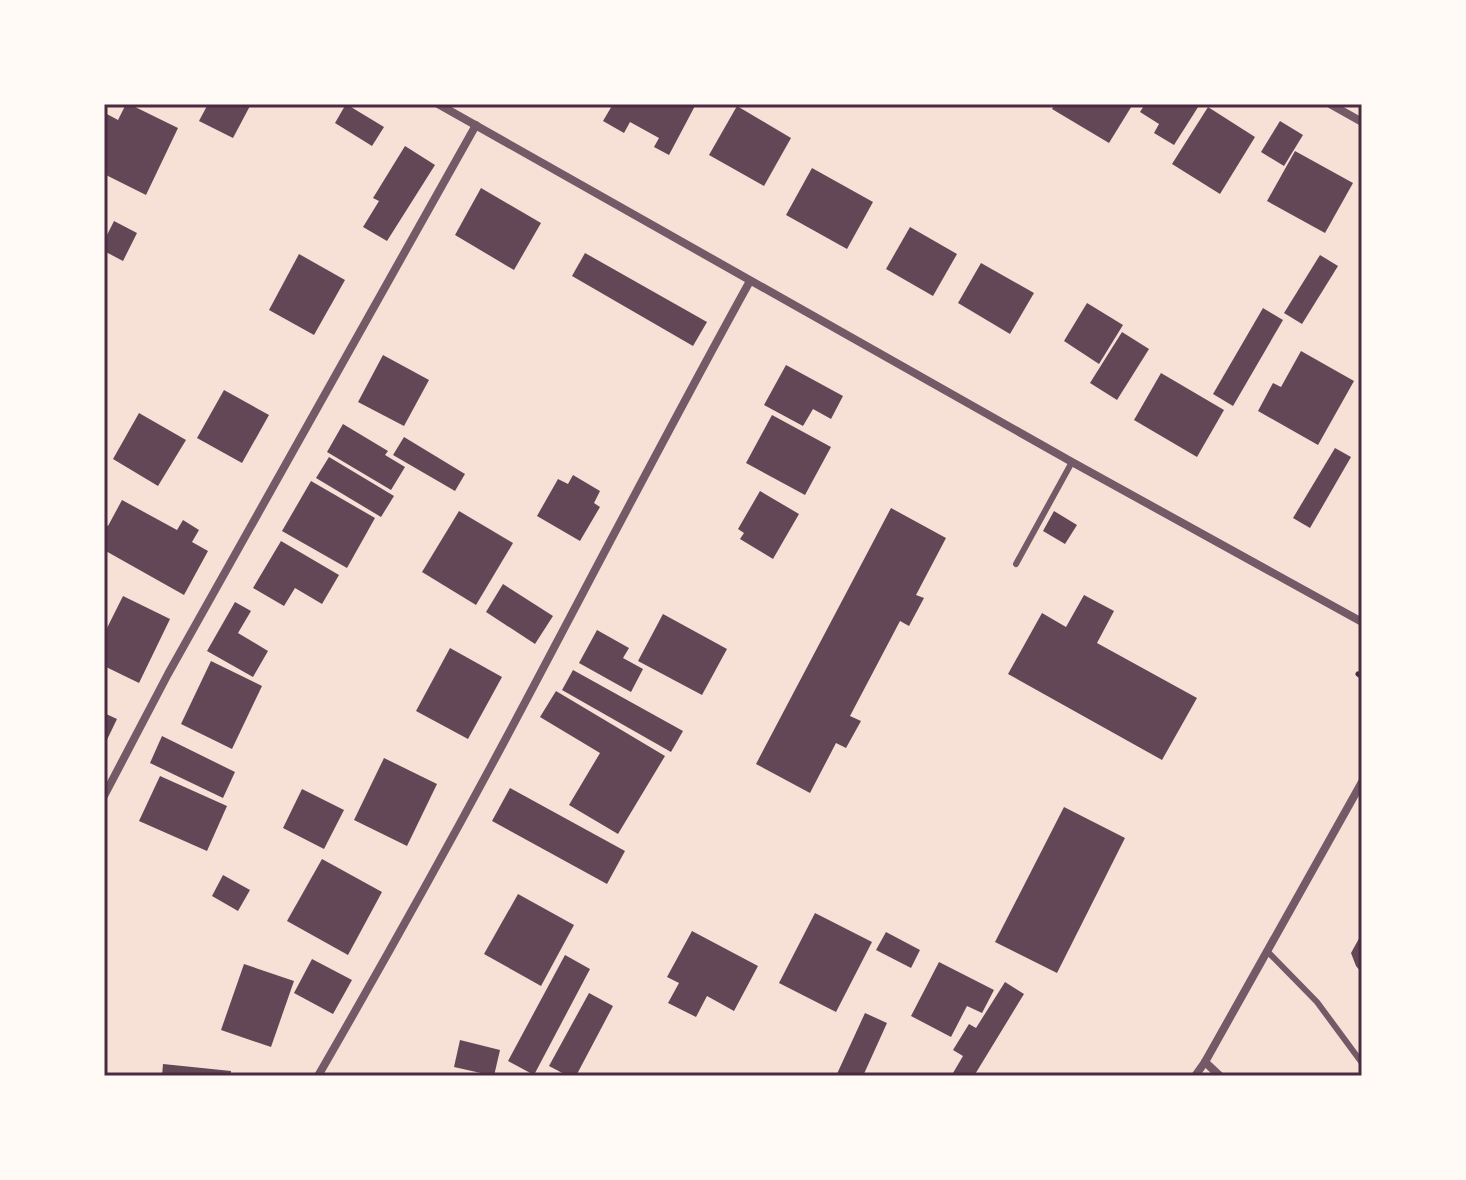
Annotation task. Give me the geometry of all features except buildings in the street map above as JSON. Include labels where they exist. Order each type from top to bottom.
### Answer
[{"type":"street","points":[[438,104],[1362,622]]},
{"type":"street","points":[[1330,104],[1362,122]]},
{"type":"street","points":[[104,796],[168,674],[476,125]]},
{"type":"street","points":[[318,1076],[496,757],[675,416],[750,281]]},
{"type":"street","points":[[1195,1076],[1362,782]]},
{"type":"street","points":[[1205,1062],[1220,1076]]},
{"type":"lane","points":[[1016,564],[1072,462]]},
{"type":"lane","points":[[1267,951],[1317,1002],[1362,1063]]}]
